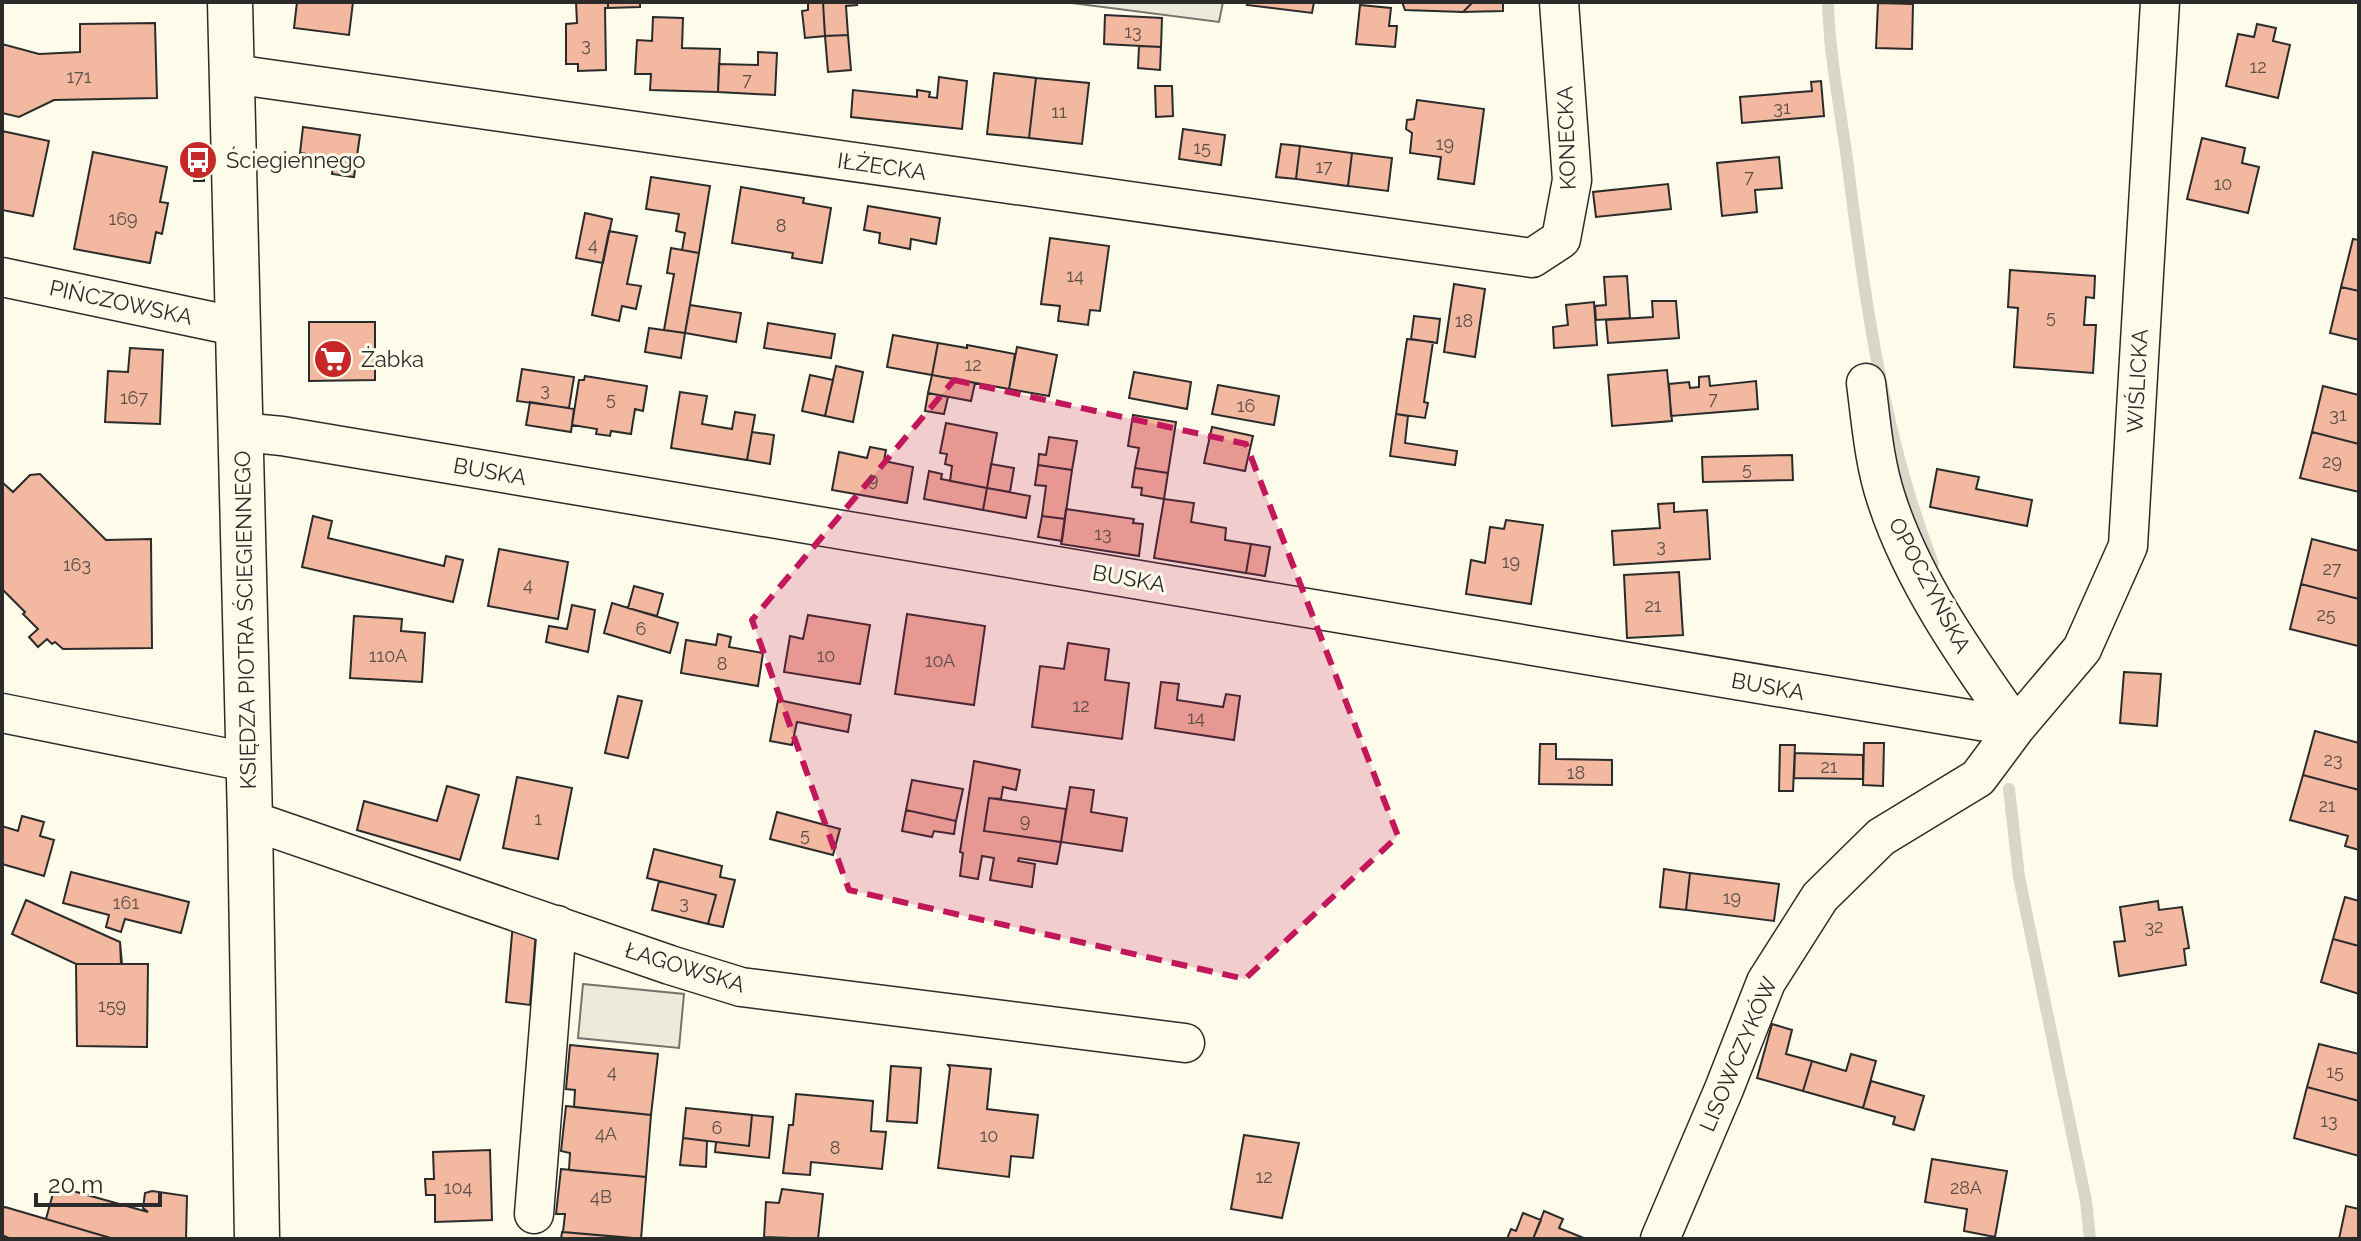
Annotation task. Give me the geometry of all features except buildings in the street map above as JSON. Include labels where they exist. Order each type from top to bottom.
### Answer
[{"type":"street","name":"KSIĘDZA PIOTRA ŚCIEGIENNEGO","points":[[230,2],[257,1239]]},
{"type":"street","name":"KONECKA","points":[[1532,258],[1561,239],[1572,180],[1559,2]]},
{"type":"street","name":"WIŚLICKA","points":[[2016,727],[2082,649],[2128,546],[2160,2]]},
{"type":"street","name":"IŁŻECKA","points":[[233,74],[1532,258]]},
{"type":"street","name":"PIŃCZOWSKA","points":[[2,277],[239,327]]},
{"type":"street","name":"OPOCZYŃSKA","points":[[1866,383],[1885,497],[1907,552],[1968,660],[2016,727]]},
{"type":"street","name":"BUSKA","points":[[241,432],[313,441],[2016,727]]},
{"type":"street","points":[[2,713],[247,762]]},
{"type":"street","name":"LISOWCZYKÓW","points":[[1660,1239],[1766,982],[1820,897],[1881,837],[1978,778],[2016,727]]},
{"type":"street","name":"ŁAGOWSKA","points":[[250,820],[741,987],[1185,1043]]},
{"type":"street","points":[[534,1214],[557,925]]},
{"type":"highlighted area","points":[[954,380],[1246,444],[1398,836],[1245,979],[849,890],[752,620]]},
{"type":"shaded area","points":[[1064,2],[1223,2],[1219,22]]},
{"type":"shaded area","points":[[583,984],[684,994],[679,1048],[578,1038]]},
{"type":"waterway","points":[[1828,2],[1835,80],[1868,313],[1888,415],[1933,564]]},
{"type":"waterway","points":[[2009,789],[2019,877],[2086,1201],[2090,1239]]},
{"type":"place","name":"Ściegiennego","points":[[198,160]]},
{"type":"place","name":"Żabka","points":[[333,359]]}]
